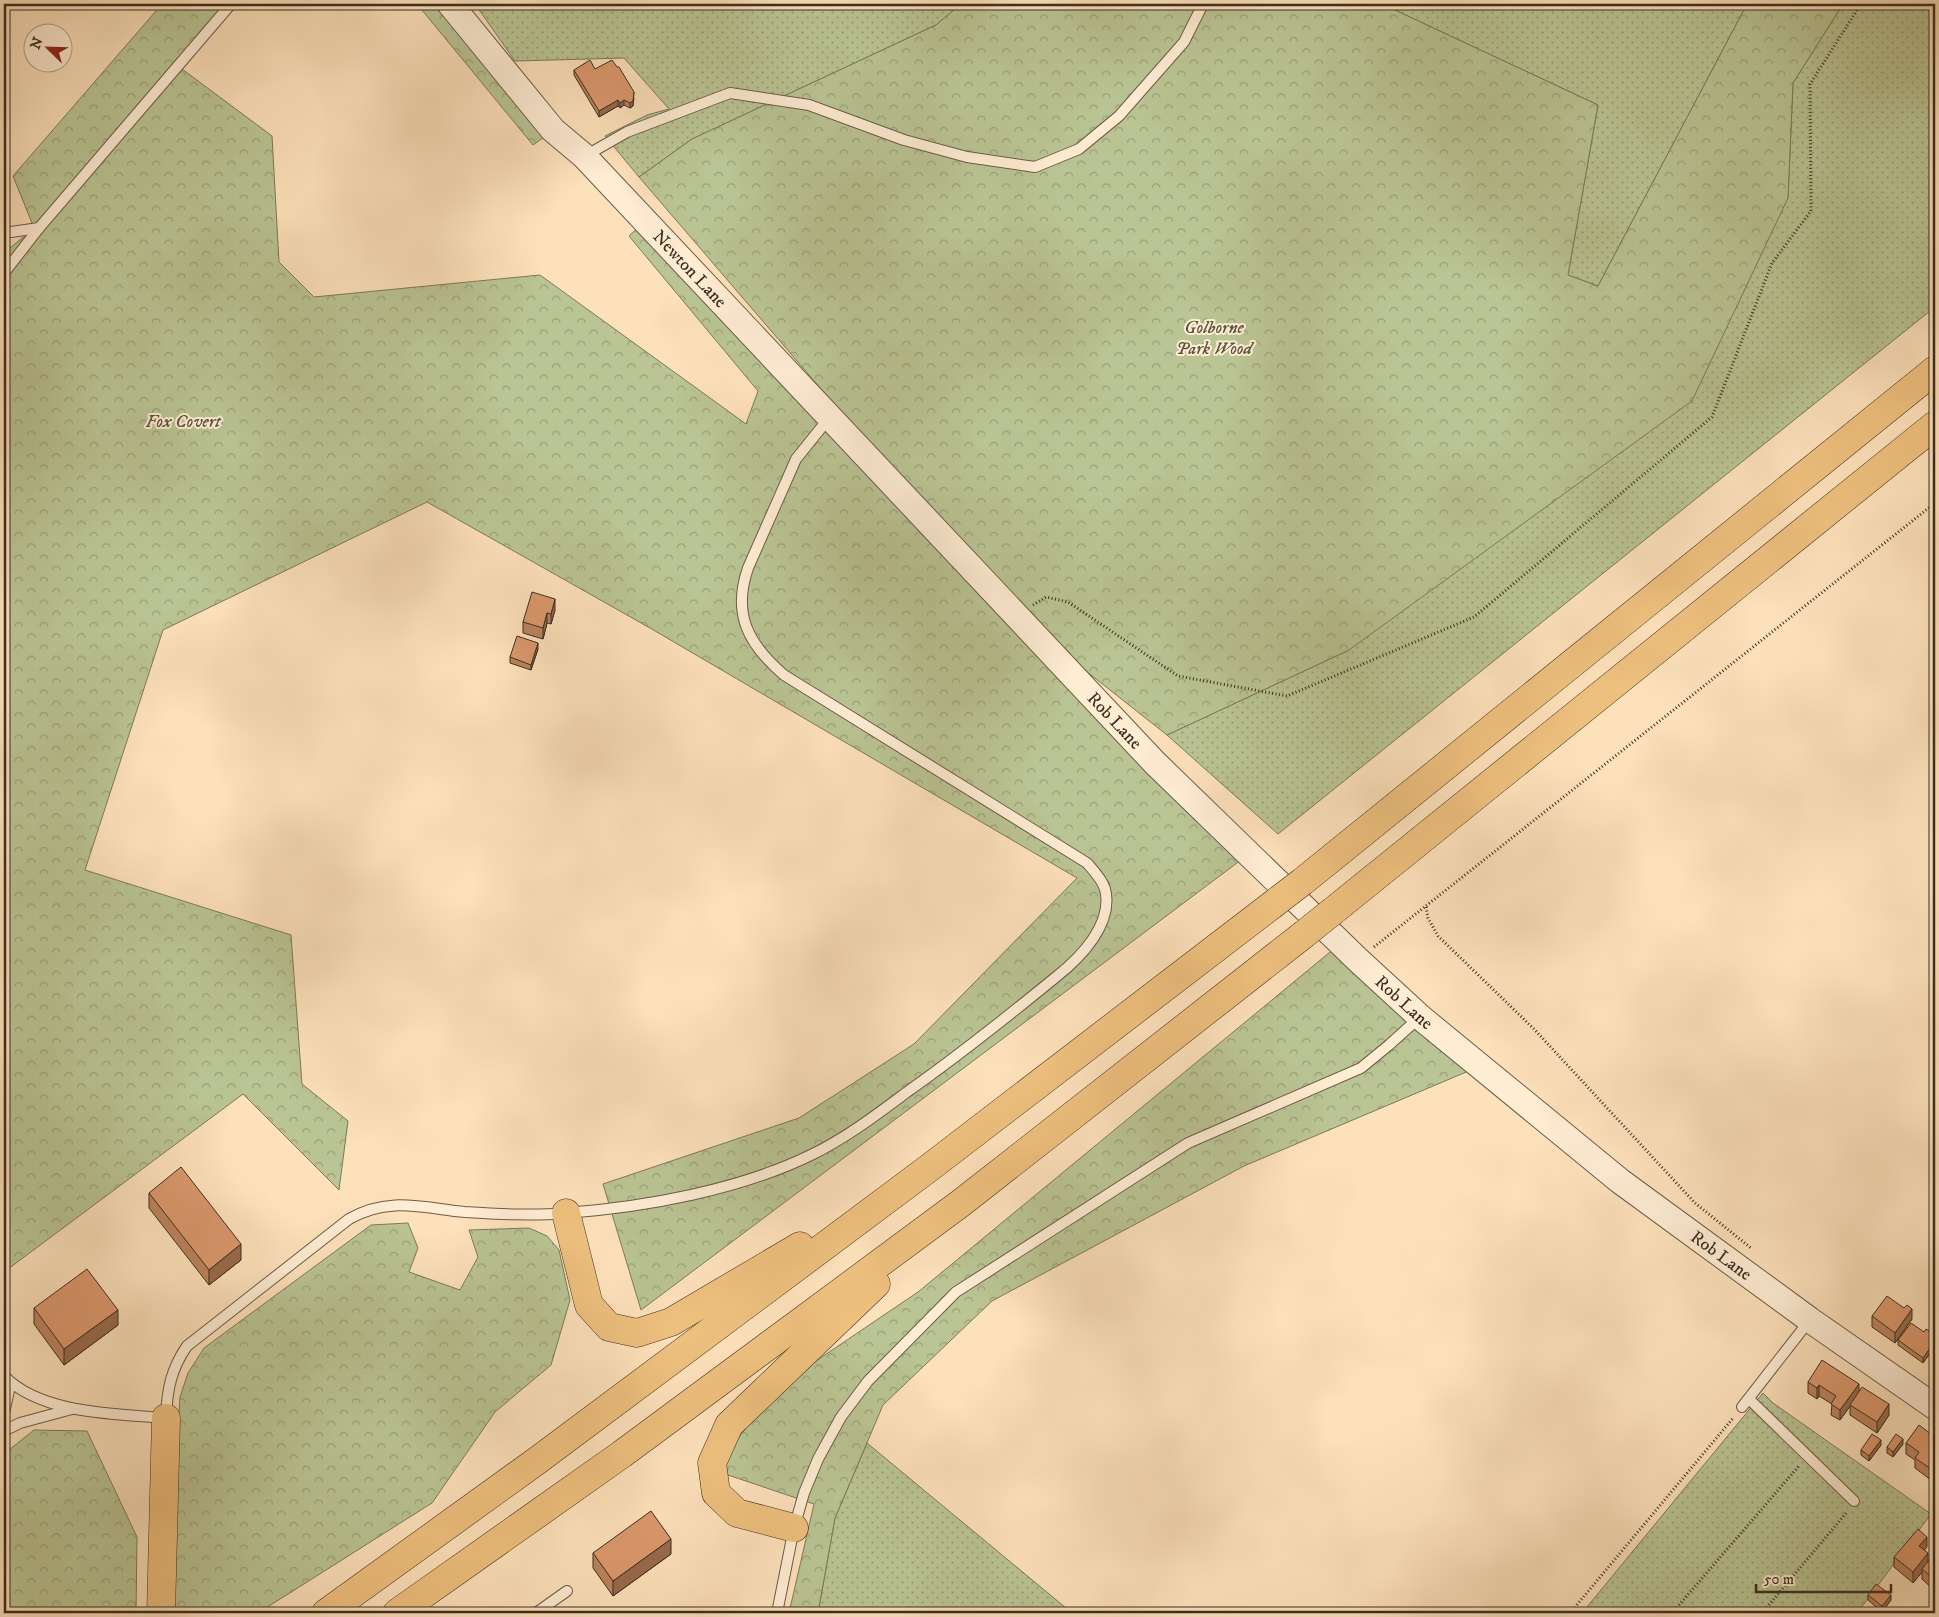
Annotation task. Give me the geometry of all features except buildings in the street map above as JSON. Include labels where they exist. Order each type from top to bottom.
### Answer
[{"type":"highway","points":[[326,1613],[538,1460],[929,1168],[1302,882],[1935,370]]},
{"type":"highway","points":[[397,1613],[622,1454],[961,1203],[1333,911],[1935,425]]},
{"type":"highway","points":[[566,1213],[589,1305],[609,1327],[637,1333],[671,1322],[929,1168]]},
{"type":"highway","points":[[794,1528],[737,1513],[716,1493],[712,1463],[729,1425],[961,1203]]},
{"type":"highway","points":[[161,1613],[166,1418]]},
{"type":"street","name":"Newton Lane","points":[[450,4],[552,130],[584,156],[828,418],[934,528]]},
{"type":"street","name":"Rob Lane","points":[[934,528],[1176,784],[1357,959],[1420,1017],[1620,1181],[1810,1320],[1935,1407]]},
{"type":"lane","points":[[4,273],[39,228],[230,4]]},
{"type":"lane","points":[[584,156],[627,132],[730,93],[809,105],[904,140],[967,157],[1035,167],[1079,149],[1119,116],[1184,42],[1203,4]]},
{"type":"lane","points":[[4,233],[39,228]]},
{"type":"lane","points":[[5,1378],[39,1398],[73,1409],[166,1418],[167,1392],[171,1375],[187,1346],[349,1218],[363,1210],[390,1204],[466,1212],[566,1213],[639,1205],[714,1189],[765,1174],[810,1155],[850,1133],[964,1051],[1072,964],[1088,946],[1100,926],[1106,904],[1104,889],[1097,875],[1087,863],[784,675],[769,663],[746,626],[740,606],[742,586],[796,459],[828,418]]},
{"type":"lane","points":[[777,1613],[794,1528],[804,1493],[818,1459],[842,1417],[868,1381],[956,1292],[1188,1143],[1361,1068],[1390,1045],[1420,1017]]},
{"type":"lane","points":[[1810,1320],[1746,1403],[1808,1456],[1854,1501]]},
{"type":"lane","points":[[4,1414],[9,1391],[5,1378]]},
{"type":"lane","points":[[4,1431],[20,1423],[73,1409]]},
{"type":"lane","points":[[536,1613],[567,1591]]},
{"type":"path","points":[[1017,617],[1046,597],[1068,602],[1178,676],[1287,696],[1474,616],[1712,417],[1772,263],[1811,211],[1810,84],[1861,4]]},
{"type":"path","points":[[1357,959],[1426,907],[1935,503]]},
{"type":"path","points":[[1426,907],[1428,918],[1438,936],[1534,1030],[1695,1203],[1758,1254]]},
{"type":"path","points":[[1570,1613],[1746,1403]]},
{"type":"path","points":[[1672,1613],[1808,1456]]},
{"type":"path","points":[[1762,1613],[1840,1522],[1854,1501]]},
{"type":"green space","points":[[162,4],[232,4],[178,66],[272,136],[279,262],[314,297],[540,275],[746,424],[758,391],[629,236],[643,223],[998,595],[639,177],[692,139],[936,25],[961,4],[1382,4],[1598,105],[1568,275],[1598,286],[1747,4],[1843,4],[1793,83],[1788,198],[1692,401],[1349,650],[1167,735],[1025,623],[1253,851],[641,1310],[603,1184],[799,1118],[914,1044],[1077,878],[650,628],[427,502],[163,630],[85,870],[291,935],[302,1084],[348,1121],[339,1190],[243,1094],[4,1272],[4,253],[34,228],[13,176]]},
{"type":"green space","points":[[417,4],[466,4],[561,125],[533,145]]},
{"type":"green space","points":[[475,4],[961,4],[936,25],[692,139],[639,177],[605,136],[647,115],[669,109],[624,58],[515,61]]},
{"type":"green space","points":[[1382,4],[1747,4],[1598,286],[1568,275],[1598,105]]},
{"type":"green space","points":[[1843,4],[1935,4],[1935,307],[1278,834],[1167,735],[1349,650],[1788,198],[1793,83]]},
{"type":"green space","points":[[1335,948],[1471,1070],[1244,1166],[992,1301],[883,1405],[835,1518],[818,1613],[789,1613],[814,1504],[728,1475],[720,1468],[730,1449],[756,1415],[813,1363],[918,1292]]},
{"type":"green space","points":[[408,1223],[418,1248],[409,1272],[460,1290],[478,1257],[469,1230],[529,1228],[547,1236],[559,1250],[570,1300],[551,1365],[495,1412],[432,1503],[258,1613],[168,1613],[180,1397],[188,1373],[204,1348],[371,1225]]},
{"type":"green space","points":[[1763,1393],[1773,1403],[1931,1514],[1864,1604],[1855,1613],[1582,1613]]},
{"type":"green space","points":[[34,1430],[87,1431],[137,1537],[136,1613],[4,1613],[4,1454]]},
{"type":"green space","points":[[867,1443],[1072,1613],[818,1613],[835,1518]]},
{"type":"park label","name":"Golborne Park Wood","points":[[1214,337]]},
{"type":"park label","name":"Fox Covert","points":[[183,421]]}]
